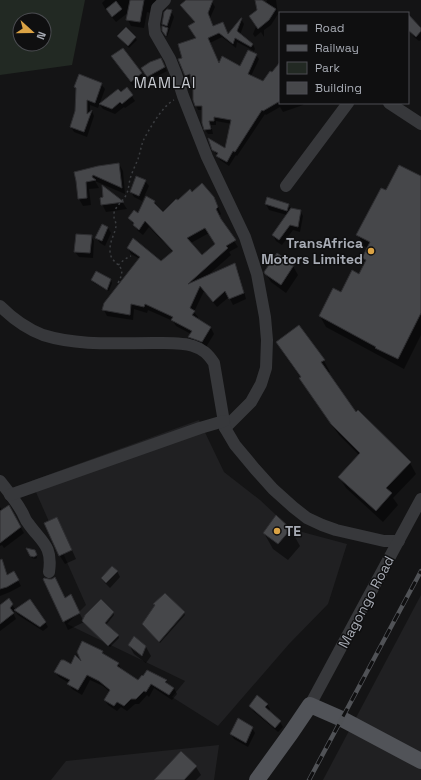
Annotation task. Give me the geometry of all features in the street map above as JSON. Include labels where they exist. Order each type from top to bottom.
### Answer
[{"type":"main road","points":[[310,705],[342,719],[421,761]]},
{"type":"main road","name":"Magongo Road","points":[[257,780],[310,705]]},
{"type":"street","points":[[10,495],[200,428],[224,425],[251,402],[261,384],[266,368],[267,340],[265,317],[257,274],[245,237],[207,157],[182,96],[170,59],[155,32],[154,24],[157,8],[165,0]]},
{"type":"street","points":[[286,186],[347,104]]},
{"type":"street","points":[[391,104],[421,124]]},
{"type":"street","points":[[0,306],[21,324],[42,335],[66,340],[90,342],[191,345],[200,349],[208,354],[214,363],[224,425],[235,445],[273,489],[307,518],[322,525],[336,530],[384,541],[399,541]]},
{"type":"street","points":[[0,481],[22,511],[27,522],[44,541],[51,562],[49,572]]},
{"type":"street","name":"Magongo Road","points":[[310,705],[421,499]]},
{"type":"path","points":[[118,283],[122,273],[118,264],[113,261],[110,255],[111,241],[116,227],[113,216],[114,211],[126,196],[143,142],[162,111],[171,101],[182,96]]},
{"type":"path","points":[[118,264],[131,256]]},
{"type":"shaded area","points":[[199,420],[224,472],[260,500],[291,529],[347,544],[328,604],[289,644],[218,726],[172,697],[185,681],[67,624],[86,605],[31,481]]},
{"type":"shaded area","points":[[421,595],[421,780],[323,780]]},
{"type":"shaded area","points":[[219,745],[214,780],[51,780],[66,761]]},
{"type":"green space","points":[[0,0],[85,0],[72,65],[0,75]]},
{"type":"building","points":[[130,0],[144,0],[140,22],[126,20]]},
{"type":"building","points":[[186,0],[213,0],[208,13],[213,26],[223,22],[228,34],[242,18],[237,31],[253,44],[251,47],[235,38],[233,44],[219,33],[208,38],[219,63],[222,56],[240,66],[248,50],[257,54],[248,74],[263,81],[270,71],[272,72],[279,63],[279,102],[263,111],[262,110],[227,162],[216,156],[218,153],[212,150],[208,138],[225,148],[231,120],[214,117],[214,121],[209,121],[211,129],[204,130],[202,123],[202,106],[195,106],[190,74],[185,76],[178,59],[182,58],[178,44],[196,38],[188,26],[195,22],[180,5]]},
{"type":"building","points":[[255,0],[262,0],[276,9],[269,20],[258,29],[249,16],[257,10]]},
{"type":"building","points":[[116,1],[122,9],[112,17],[106,9]]},
{"type":"building","points":[[167,9],[172,10],[167,26],[162,24],[164,12]]},
{"type":"building","points":[[409,15],[421,28],[421,31],[416,37],[409,31]]},
{"type":"building","points":[[162,26],[168,28],[166,36],[162,31]]},
{"type":"building","points":[[126,27],[136,37],[128,46],[117,36]]},
{"type":"building","points":[[123,48],[142,73],[131,82],[111,56]]},
{"type":"building","points":[[161,58],[165,67],[147,77],[141,68],[150,62]]},
{"type":"building","points":[[79,74],[102,83],[95,103],[87,100],[87,114],[92,110],[84,132],[70,127],[75,111],[76,88],[74,87]]},
{"type":"building","points":[[127,87],[133,95],[122,104],[120,102],[112,109],[99,104],[118,89],[121,92]]},
{"type":"building","points":[[119,163],[122,188],[93,175],[92,177],[96,180],[86,182],[87,198],[78,199],[74,172]]},
{"type":"building","points":[[399,165],[421,176],[421,313],[398,359],[375,348],[376,347],[319,316],[333,288],[341,292],[352,270],[359,274],[366,260],[362,258],[370,242],[356,235],[381,188],[386,190]]},
{"type":"building","points":[[136,176],[146,180],[139,196],[130,192]]},
{"type":"building","points":[[202,183],[214,197],[218,207],[216,209],[221,219],[236,240],[226,246],[228,248],[188,284],[235,263],[244,293],[229,299],[225,291],[213,302],[200,286],[190,308],[195,311],[192,315],[211,327],[202,342],[188,337],[192,331],[171,320],[173,317],[145,304],[144,307],[131,304],[130,315],[102,310],[104,303],[140,257],[127,248],[133,238],[161,261],[173,251],[145,221],[139,230],[133,225],[134,223],[128,218],[134,210],[138,213],[146,196],[155,201],[154,203],[163,212],[176,199],[178,200],[190,189],[192,192]],"holes":[[[205,228],[215,244],[202,255],[187,238]]]},
{"type":"building","points":[[102,185],[124,202],[101,205],[100,198],[103,197]]},
{"type":"building","points":[[267,197],[289,204],[287,211],[265,204]]},
{"type":"building","points":[[291,208],[301,210],[298,227],[290,225],[279,240],[272,235]]},
{"type":"building","points":[[102,224],[108,227],[102,241],[95,238]]},
{"type":"building","points":[[76,234],[92,235],[90,253],[74,252]]},
{"type":"building","points":[[277,253],[294,265],[281,285],[264,272]]},
{"type":"building","points":[[96,271],[111,279],[107,290],[91,280]]},
{"type":"building","points":[[299,325],[325,360],[321,362],[356,412],[358,410],[411,462],[386,488],[392,493],[376,511],[338,477],[360,453],[331,424],[299,378],[301,377],[276,342]]},
{"type":"building","points":[[9,505],[21,527],[0,543],[0,511]]},
{"type":"building","name":"TE","points":[[276,515],[291,529],[278,544],[263,533]]},
{"type":"building","points":[[57,517],[72,550],[59,556],[44,523]]},
{"type":"building","points":[[26,548],[35,550],[37,555],[34,557],[30,556]]},
{"type":"building","points":[[2,559],[7,575],[14,571],[19,580],[0,589],[0,560]]},
{"type":"building","points":[[112,566],[118,571],[106,583],[101,578]]},
{"type":"building","points":[[55,577],[65,598],[71,594],[80,613],[63,622],[43,579],[52,579]]},
{"type":"building","points":[[165,593],[185,612],[159,642],[142,624],[155,605],[153,604]]},
{"type":"building","points":[[9,598],[13,604],[10,608],[14,613],[0,624],[0,605]]},
{"type":"building","points":[[30,599],[46,622],[40,627],[14,610]]},
{"type":"building","points":[[101,599],[114,612],[105,623],[119,635],[108,646],[82,621],[85,615]]},
{"type":"building","points":[[134,636],[146,646],[142,656],[128,645]]},
{"type":"building","points":[[82,641],[103,651],[102,653],[119,663],[117,666],[138,680],[147,670],[167,680],[165,682],[174,688],[169,695],[151,684],[146,692],[144,691],[136,699],[131,699],[124,706],[117,702],[114,706],[104,700],[110,690],[99,681],[87,675],[78,690],[67,684],[70,680],[54,672],[61,660],[71,664],[75,655],[81,661],[77,652]]},
{"type":"building","points":[[257,695],[268,704],[265,707],[281,721],[275,728],[249,706]]},
{"type":"building","points":[[238,718],[253,727],[246,743],[230,734]]},
{"type":"building","points":[[181,751],[197,766],[184,780],[154,780]]},
{"type":"railway","points":[[309,780],[421,571]]},
{"type":"place","name":"TransAfrica Motors Limited","points":[[371,251]]},
{"type":"place","name":"TE","points":[[277,531]]},
{"type":"district","name":"MAMLAI","points":[[165,82]]}]
